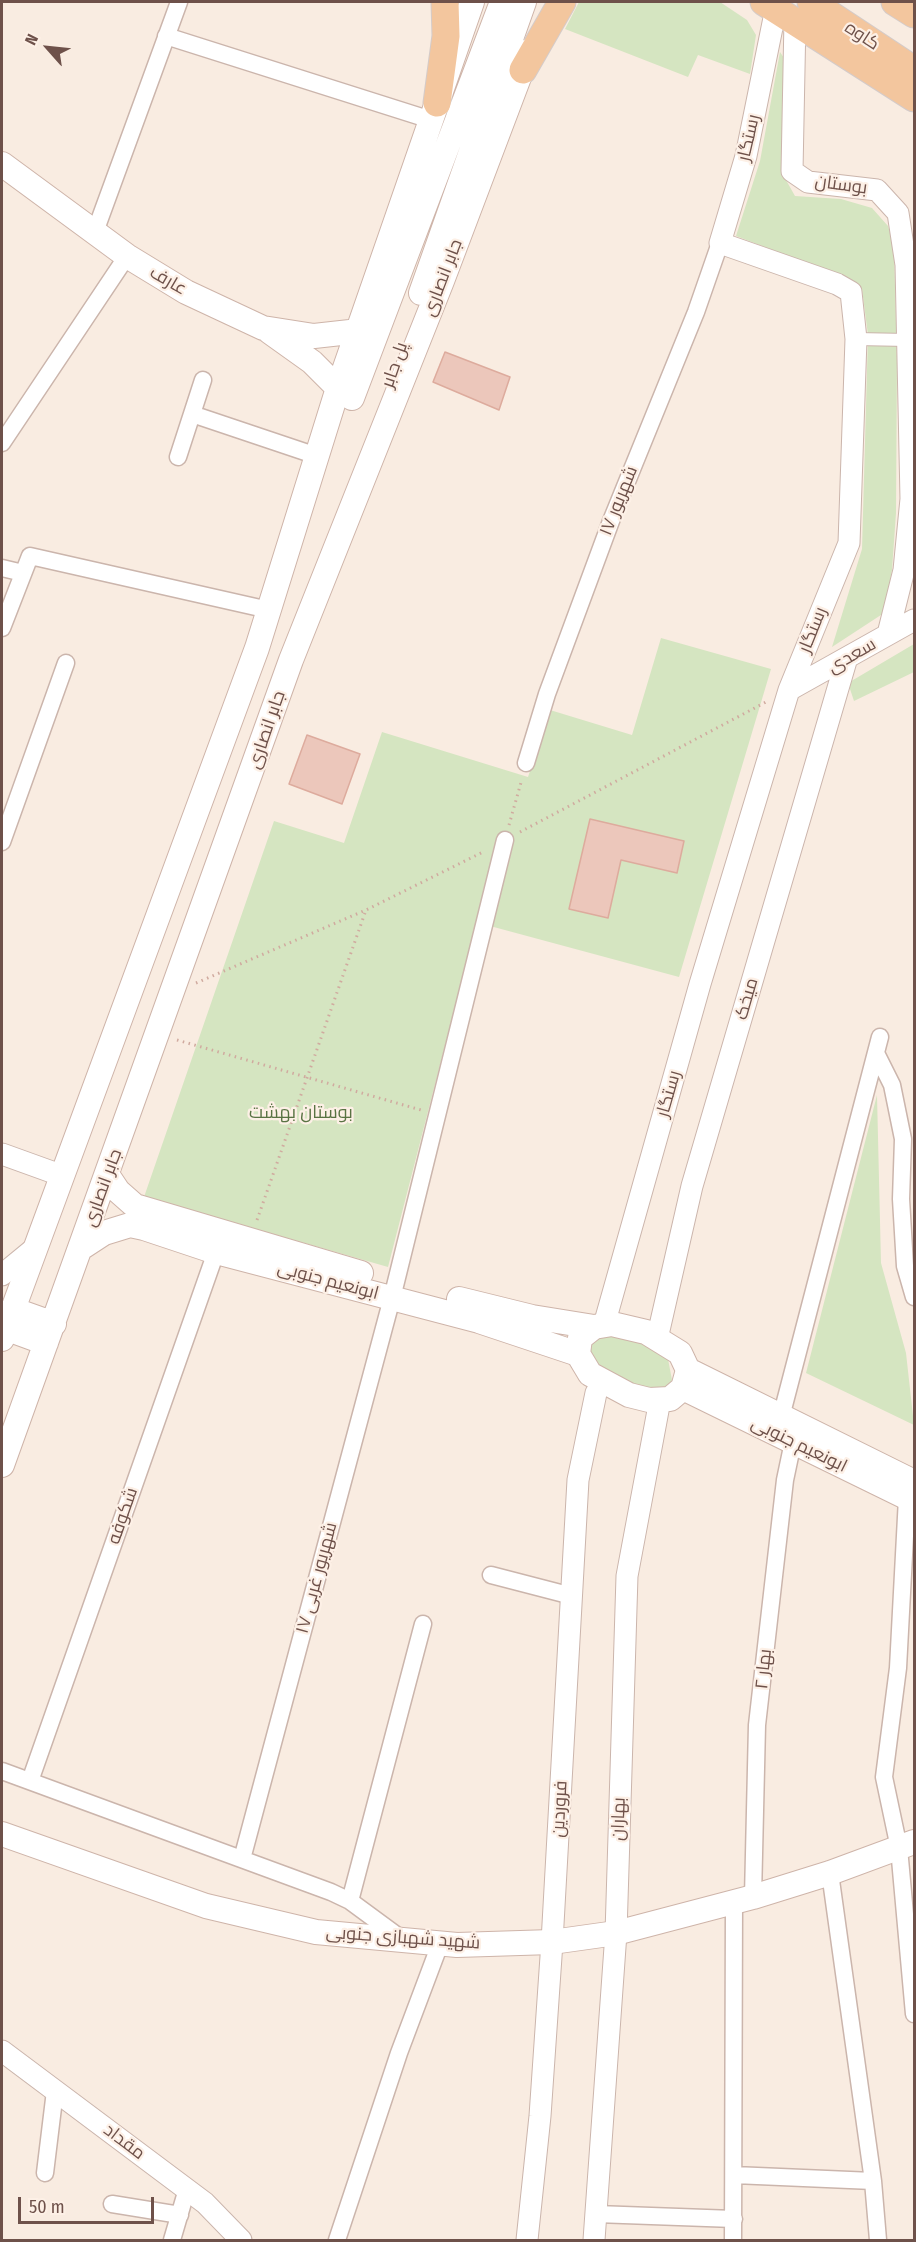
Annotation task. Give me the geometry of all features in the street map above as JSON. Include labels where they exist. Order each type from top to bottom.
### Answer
[{"type":"main road","points":[[434,112],[446,36],[445,2]]},
{"type":"main road","name":"جابر انصاری","points":[[4,1322],[63,1176],[257,648],[339,388],[472,2]]},
{"type":"main road","name":"پل جابر","points":[[257,648],[502,2]]},
{"type":"main road","name":"پل جابر","points":[[291,660],[524,2]]},
{"type":"main road","name":"جابر انصاری","points":[[2,1465],[108,1176],[291,660],[442,281],[548,2]]},
{"type":"main road","points":[[523,70],[562,2]]},
{"type":"main road","points":[[895,2],[915,14]]},
{"type":"main road","points":[[787,8],[915,98]]},
{"type":"main road","name":"کاوه","points":[[787,8],[915,70]]},
{"type":"main road","name":"عارف","points":[[2,164],[127,256],[186,292],[263,328],[314,336],[359,331]]},
{"type":"main road","points":[[263,328],[312,362],[339,388]]},
{"type":"main road","name":"ابونعیم جنوبی","points":[[108,1176],[118,1191],[135,1206],[578,1354]]},
{"type":"main road","name":"ابونعیم جنوبی","points":[[81,1248],[104,1233],[129,1226],[216,1252],[394,1291],[532,1317],[599,1326]]},
{"type":"main road","points":[[4,1322],[50,1333]]},
{"type":"main road","points":[[612,1324],[646,1332],[657,1339],[680,1353],[686,1379],[670,1399],[649,1400],[629,1395],[590,1374],[578,1354],[580,1338],[599,1326],[612,1324]]},
{"type":"main road","name":"ابونعیم جنوبی","points":[[686,1379],[782,1417],[912,1494]]},
{"type":"main road","name":"ابونعیم جنوبی","points":[[686,1379],[793,1442],[912,1494]]},
{"type":"main road","name":"شهید شهبازی جنوبی","points":[[2,1834],[206,1906],[316,1932],[440,1944],[552,1942],[616,1933],[744,1900],[830,1873],[907,1845]]},
{"type":"street","points":[[95,232],[179,2]]},
{"type":"street","name":"رستگار","points":[[599,1326],[789,690],[849,543],[855,339],[851,292],[837,284],[720,243],[787,8]]},
{"type":"street","name":"بوستان","points":[[787,8],[792,171],[808,182],[877,190],[898,213],[906,265],[911,499],[904,570],[888,634]]},
{"type":"street","points":[[166,36],[434,112]]},
{"type":"street","name":"۱۷ شهریور","points":[[526,763],[547,694],[611,521],[691,323],[720,243]]},
{"type":"street","points":[[2,443],[127,256]]},
{"type":"street","points":[[855,339],[908,340]]},
{"type":"street","points":[[178,457],[203,380]]},
{"type":"street","points":[[192,414],[317,456]]},
{"type":"street","points":[[2,628],[30,556],[269,610]]},
{"type":"street","points":[[2,568],[22,573]]},
{"type":"street","name":"سعدی","points":[[789,690],[846,661],[915,620]]},
{"type":"street","name":"میخک","points":[[657,1339],[692,1186],[846,661]]},
{"type":"street","points":[[2,842],[66,663]]},
{"type":"street","name":"۱۷ شهریور غربی","points":[[242,1858],[394,1291],[505,840]]},
{"type":"street","points":[[782,1417],[878,1045],[892,1086],[903,1139],[901,1199],[905,1266],[915,1297]]},
{"type":"street","points":[[2,1154],[63,1176]]},
{"type":"street","points":[[2,1275],[36,1247]]},
{"type":"street","name":"شکوفه","points":[[30,1781],[216,1252]]},
{"type":"street","name":"فروردین","points":[[527,2241],[540,2116],[552,1942],[578,1480],[596,1393],[603,1381]]},
{"type":"street","name":"بهاران","points":[[594,2241],[616,1933],[627,1575],[660,1400]]},
{"type":"street","name":"بهار ۲","points":[[733,2241],[744,1900],[758,1725],[785,1480],[793,1442]]},
{"type":"street","points":[[912,1494],[907,1648],[884,1777],[907,1845],[914,2012]]},
{"type":"street","points":[[491,1575],[572,1596]]},
{"type":"street","points":[[350,1901],[423,1624]]},
{"type":"street","points":[[2,1770],[242,1858],[350,1901],[404,1940]]},
{"type":"street","points":[[830,1873],[873,2181],[878,2241]]},
{"type":"street","points":[[338,2241],[395,2064],[440,1944]]},
{"type":"street","name":"مقداد","points":[[2,2051],[206,2203],[241,2241]]},
{"type":"street","points":[[45,2173],[55,2091]]},
{"type":"street","points":[[734,2175],[873,2181]]},
{"type":"street","points":[[172,2241],[187,2190]]},
{"type":"street","points":[[112,2204],[180,2215]]},
{"type":"street","points":[[596,2214],[734,2219]]},
{"type":"path","points":[[505,840],[526,763]]},
{"type":"path","points":[[254,1229],[309,1078],[366,910]]},
{"type":"path","points":[[196,1046],[428,1111]]},
{"type":"green space","points":[[579,2],[720,2],[747,20],[756,35],[750,74],[698,55],[688,77],[565,29]]},
{"type":"green space","points":[[780,52],[788,64],[782,173],[795,196],[841,199],[872,208],[888,226],[894,246],[897,362],[896,513],[892,570],[884,613],[832,647],[862,549],[868,335],[862,289],[835,274],[736,236],[760,161]]},
{"type":"green space","name":"بوستان بهشت","points":[[661,638],[771,669],[679,977],[490,926],[498,839],[388,1267],[144,1197],[274,821],[344,843],[382,732],[528,777],[550,710],[632,735]]},
{"type":"green space","points":[[914,644],[914,672],[854,701],[848,683]]},
{"type":"green space","points":[[877,1095],[881,1263],[906,1353],[914,1425],[806,1373]]},
{"type":"green space","points":[[600,1334],[618,1334],[649,1345],[668,1359],[672,1380],[666,1391],[655,1395],[598,1372],[588,1352],[592,1340]]},
{"type":"building","points":[[445,352],[510,377],[499,410],[433,382]]},
{"type":"building","points":[[307,735],[360,754],[342,804],[289,784]]},
{"type":"building","points":[[590,819],[684,841],[677,873],[621,860],[608,918],[569,909]]}]
